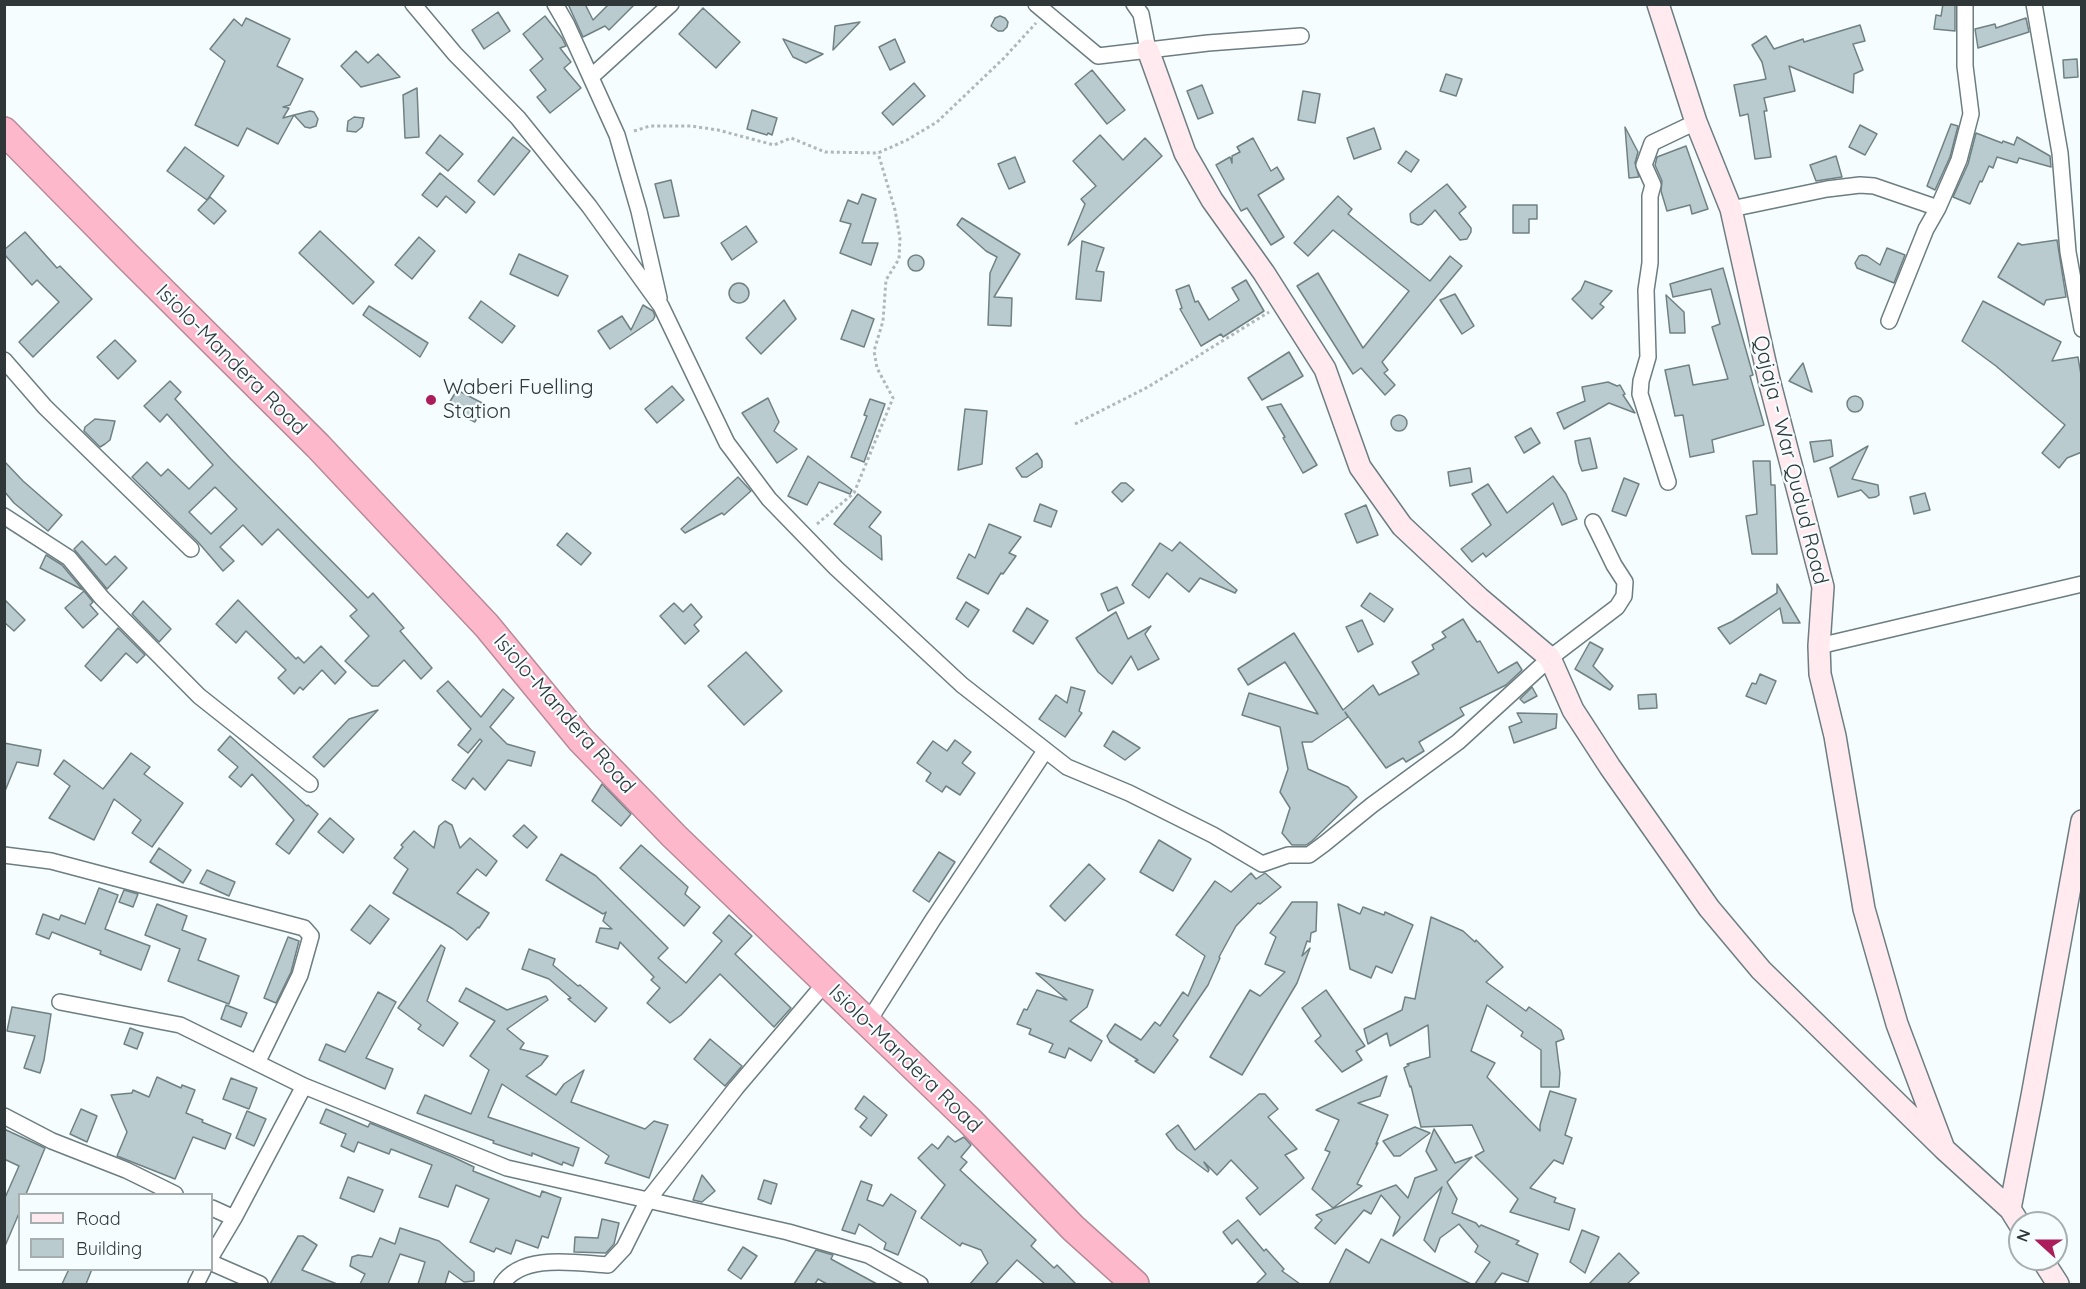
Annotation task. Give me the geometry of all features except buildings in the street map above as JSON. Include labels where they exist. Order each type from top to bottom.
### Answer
[{"type":"highway","name":"Isiolo-Mandera Road","points":[[4,131],[318,446],[487,627],[580,739],[674,836],[969,1120],[1073,1228],[1134,1284]]},
{"type":"street","points":[[413,4],[455,54],[518,118],[589,206],[661,306],[727,442],[769,499],[836,568],[962,686],[1067,767],[1213,835],[1262,864],[1288,855],[1309,855],[1458,742],[1550,658],[1617,607],[1624,596],[1625,582],[1593,522]]},
{"type":"street","points":[[555,4],[567,25],[617,135],[639,211],[661,306]]},
{"type":"street","points":[[591,77],[671,4]]},
{"type":"street","points":[[1134,4],[1141,14],[1148,50],[1185,153],[1212,200],[1325,369],[1360,467],[1402,526],[1479,598],[1550,658],[1573,710],[1627,792],[1709,908],[1761,970],[1944,1149]]},
{"type":"street","name":"Qajaja - War Qudud Road","points":[[1658,4],[1696,122],[1731,209],[1769,380],[1823,587],[1819,646],[1820,674],[1834,736],[1864,909],[1897,1024],[1944,1149],[2009,1211]]},
{"type":"street","points":[[1889,321],[1926,230],[1959,160],[1971,114],[1965,66],[1965,4]]},
{"type":"street","points":[[2034,4],[2060,153],[2068,252],[2082,329]]},
{"type":"street","points":[[1040,9],[1098,56],[1301,36]]},
{"type":"street","points":[[1668,482],[1641,394],[1641,381],[1648,357],[1646,290],[1650,263],[1650,196],[1653,185],[1644,165],[1652,143],[1696,122]]},
{"type":"street","points":[[1731,209],[1827,189],[1860,185],[1874,186],[1938,208]]},
{"type":"street","points":[[4,360],[45,407],[191,549]]},
{"type":"street","points":[[4,516],[69,558],[102,598],[199,696],[310,784]]},
{"type":"street","points":[[1819,646],[2082,584]]},
{"type":"street","points":[[868,1022],[1045,751]]},
{"type":"street","points":[[2016,1211],[2032,1096],[2082,821]]},
{"type":"street","points":[[4,855],[51,861],[304,928],[311,936],[300,975],[257,1063]]},
{"type":"street","points":[[502,1284],[508,1274],[534,1264],[557,1262],[608,1265],[624,1248],[648,1200],[736,1088],[825,981]]},
{"type":"street","points":[[60,1002],[180,1025],[304,1086],[507,1168],[788,1232],[868,1255],[920,1284]]},
{"type":"street","points":[[213,1253],[304,1086]]},
{"type":"street","points":[[4,1116],[52,1141],[126,1170],[173,1193]]},
{"type":"street","points":[[213,1208],[234,1218]]},
{"type":"street","points":[[213,1263],[260,1284]]},
{"type":"street","points":[[2050,1271],[2058,1284]]},
{"type":"path","points":[[617,135],[650,126],[691,126],[718,130],[774,145],[791,138],[825,152],[878,153],[907,140],[937,122],[1004,58],[1040,9]]},
{"type":"path","points":[[802,532],[818,524],[854,493],[893,398],[877,368],[874,351],[883,321],[886,280],[899,259],[900,238],[895,210],[878,153]]},
{"type":"path","points":[[1075,424],[1148,387],[1282,303]]},
{"type":"place","name":"Waberi Fuelling Station","points":[[431,400]]}]
